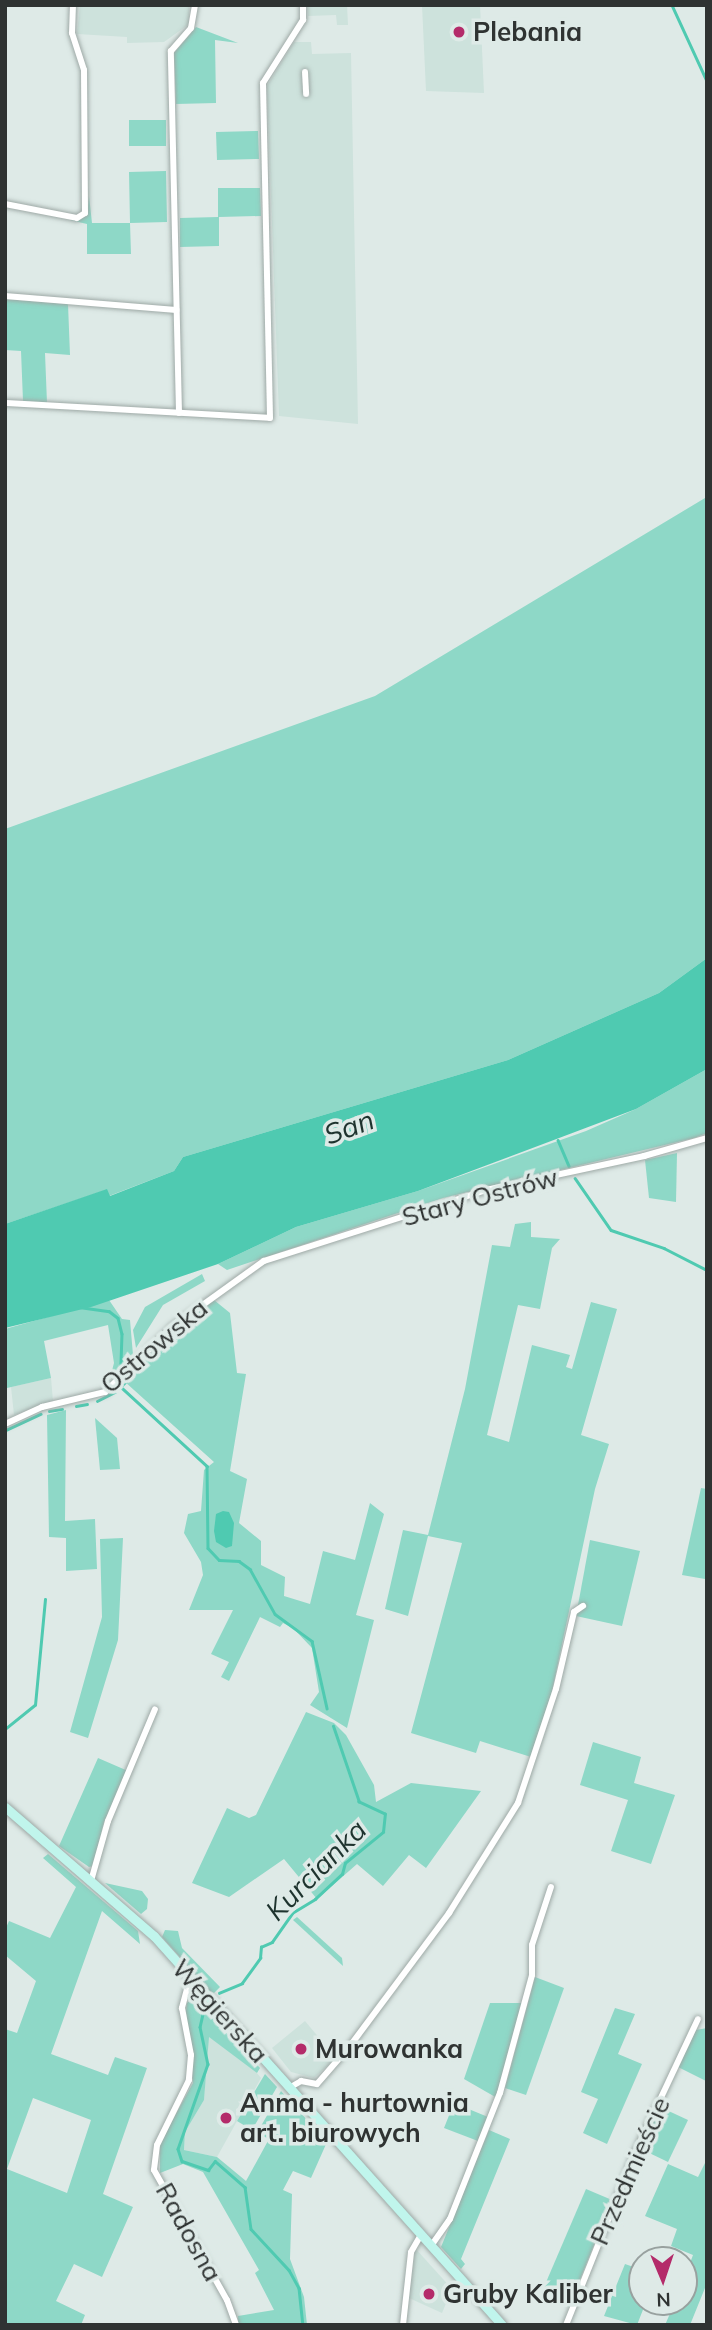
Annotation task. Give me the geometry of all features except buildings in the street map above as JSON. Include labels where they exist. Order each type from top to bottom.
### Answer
[{"type":"main road","name":"Węgierska","points":[[5,1808],[154,1936],[502,2325]]},
{"type":"street","points":[[5,204],[77,218],[85,212],[83,70],[72,33],[73,5]]},
{"type":"street","points":[[179,413],[171,51],[191,28],[195,5]]},
{"type":"street","points":[[5,403],[264,420],[272,415],[263,83],[303,20],[303,5]]},
{"type":"street","points":[[304,72],[306,94]]},
{"type":"street","points":[[5,296],[176,310]]},
{"type":"street","name":"Stary Ostrów","points":[[255,1266],[485,1190],[644,1156],[707,1138]]},
{"type":"street","name":"Ostrowska","points":[[5,1424],[42,1407],[104,1392],[172,1327],[255,1266]]},
{"type":"street","points":[[289,2088],[301,2081],[317,2084],[350,2046],[449,1913],[518,1803],[556,1689],[574,1612],[583,1606]]},
{"type":"street","points":[[91,1881],[96,1875],[108,1821],[155,1709]]},
{"type":"street","points":[[431,2246],[450,2219],[500,2093],[532,1975],[532,1945],[551,1887]]},
{"type":"street","name":"Radosna","points":[[195,1983],[187,1989],[182,2008],[191,2055],[189,2080],[157,2145],[154,2170],[228,2300],[236,2325]]},
{"type":"street","name":"Przedmieście","points":[[566,2325],[634,2155],[698,2019]]},
{"type":"street","points":[[403,2325],[411,2252],[421,2235]]},
{"type":"shaded area","points":[[80,5],[189,5],[189,24],[164,42],[127,43],[127,37],[77,34]]},
{"type":"shaded area","points":[[307,5],[347,5],[348,25],[337,25],[336,15],[308,16]]},
{"type":"shaded area","points":[[422,5],[480,5],[484,93],[426,91]]},
{"type":"shaded area","points":[[196,27],[238,43],[215,40],[216,103],[176,104],[174,53]]},
{"type":"shaded area","points":[[294,42],[311,42],[312,54],[351,53],[358,424],[279,416],[267,86]]},
{"type":"shaded area","points":[[129,120],[166,120],[166,146],[129,146]]},
{"type":"shaded area","points":[[258,131],[259,159],[217,160],[216,132]]},
{"type":"shaded area","points":[[166,171],[167,222],[130,223],[129,172]]},
{"type":"shaded area","points":[[218,188],[260,188],[261,216],[219,217],[219,246],[180,247],[180,218],[218,217]]},
{"type":"shaded area","points":[[89,196],[92,223],[130,223],[131,254],[87,254],[87,224],[70,220],[87,216]]},
{"type":"shaded area","points":[[5,299],[68,304],[70,355],[45,353],[47,403],[23,401],[21,351],[5,350]]},
{"type":"shaded area","points":[[707,486],[707,958],[659,993],[508,1060],[183,1157],[174,1171],[109,1196],[106,1190],[5,1224],[5,829],[375,696],[705,498]]},
{"type":"shaded area","points":[[707,1069],[707,1133],[443,1198],[227,1270],[218,1264],[296,1227],[418,1191],[586,1131],[636,1109]]},
{"type":"shaded area","points":[[677,1153],[676,1202],[649,1198],[645,1160]]},
{"type":"shaded area","points":[[531,1222],[531,1237],[560,1239],[552,1248],[540,1309],[518,1305],[487,1435],[509,1442],[532,1345],[570,1355],[566,1367],[572,1369],[591,1302],[617,1309],[581,1435],[609,1444],[595,1489],[551,1696],[531,1757],[480,1741],[476,1753],[411,1733],[462,1543],[428,1536],[408,1616],[385,1609],[403,1530],[428,1535],[465,1389],[492,1245],[510,1247],[515,1224]]},
{"type":"shaded area","points":[[202,1274],[205,1281],[163,1305],[136,1348],[133,1330],[145,1307]]},
{"type":"shaded area","points":[[109,1300],[122,1319],[130,1320],[133,1355],[126,1367],[110,1378],[114,1363],[108,1325],[44,1341],[51,1378],[7,1388],[5,1329]]},
{"type":"shaded area","points":[[214,1300],[230,1313],[237,1373],[246,1374],[230,1471],[247,1479],[239,1523],[261,1541],[261,1565],[285,1577],[284,1596],[310,1604],[323,1551],[355,1560],[370,1503],[384,1514],[356,1615],[374,1620],[347,1728],[310,1705],[319,1692],[312,1648],[293,1628],[283,1623],[280,1627],[260,1617],[229,1681],[221,1677],[229,1662],[211,1654],[233,1610],[189,1610],[203,1575],[201,1562],[184,1533],[188,1514],[201,1511],[204,1470],[214,1462],[124,1381],[174,1329]]},
{"type":"shaded area","points":[[51,1378],[53,1401],[14,1415],[11,1387]]},
{"type":"shaded area","points":[[66,1410],[65,1521],[95,1519],[97,1569],[66,1571],[66,1538],[49,1537],[47,1415]]},
{"type":"shaded area","points":[[95,1418],[117,1438],[120,1469],[100,1470]]},
{"type":"shaded area","points":[[701,1488],[707,1489],[705,1579],[682,1575]]},
{"type":"shaded area","points":[[123,1538],[118,1640],[88,1738],[70,1732],[102,1617],[100,1539]]},
{"type":"shaded area","points":[[590,1540],[640,1551],[622,1626],[576,1616]]},
{"type":"shaded area","points":[[306,1712],[334,1723],[346,1735],[374,1785],[376,1802],[411,1783],[481,1791],[426,1868],[409,1855],[383,1886],[357,1864],[317,1899],[284,1859],[229,1897],[192,1883],[227,1808],[249,1818],[256,1815]]},
{"type":"shaded area","points":[[593,1742],[641,1757],[634,1783],[675,1795],[651,1864],[611,1851],[628,1800],[580,1785]]},
{"type":"shaded area","points":[[98,1758],[128,1771],[104,1822],[93,1866],[89,1867],[59,1846]]},
{"type":"shaded area","points":[[48,1854],[138,1931],[140,1944],[102,1911],[51,2054],[108,2075],[115,2057],[147,2068],[103,2194],[133,2207],[102,2277],[74,2264],[56,2301],[85,2315],[81,2325],[5,2325],[5,2029],[17,2033],[36,1981],[5,1955],[5,1930],[9,1921],[50,1938],[76,1887],[43,1858]],"holes":[[[33,2098],[91,2120],[67,2193],[7,2169]]]},
{"type":"shaded area","points":[[105,1883],[142,1891],[148,1899],[147,1909],[141,1914]]},
{"type":"shaded area","points":[[297,1917],[342,1958],[343,1966],[293,1920]]},
{"type":"shaded area","points":[[165,1930],[178,1931],[182,1948],[220,1987],[213,1994],[162,1937]]},
{"type":"shaded area","points":[[535,1977],[564,1988],[526,2095],[505,2088]]},
{"type":"shaded area","points":[[195,1997],[260,2068],[257,2073],[209,2037],[204,2100],[185,2132],[184,2150],[217,2157],[246,2181],[269,2139],[257,2133],[281,2091],[327,2142],[311,2178],[293,2171],[283,2190],[292,2194],[290,2259],[304,2297],[307,2325],[238,2325],[238,2316],[274,2310],[255,2273],[259,2270],[203,2172],[183,2164],[160,2173],[160,2143],[193,2083],[186,2011],[187,2003]]},
{"type":"shaded area","points":[[490,2003],[523,2003],[497,2098],[464,2079]]},
{"type":"shaded area","points":[[615,2008],[635,2014],[618,2054],[642,2064],[607,2144],[583,2133],[598,2099],[581,2092]]},
{"type":"shaded area","points":[[305,2021],[336,2058],[314,2078],[291,2072],[272,2048]]},
{"type":"shaded area","points":[[707,2028],[706,2081],[678,2067],[696,2030]]},
{"type":"shaded area","points":[[208,2036],[248,2062],[261,2078],[217,2157],[184,2150],[185,2132],[204,2100]]},
{"type":"shaded area","points":[[265,2074],[277,2087],[252,2130],[237,2121]]},
{"type":"shaded area","points":[[454,2103],[488,2117],[478,2141],[444,2128]]},
{"type":"shaded area","points":[[660,2107],[688,2120],[668,2162],[641,2149]]},
{"type":"shaded area","points":[[489,2130],[510,2139],[461,2259],[465,2264],[461,2269],[441,2247]]},
{"type":"shaded area","points":[[707,2159],[707,2283],[698,2305],[698,2246],[671,2246],[677,2229],[645,2216],[668,2164],[698,2177]]},
{"type":"shaded area","points":[[586,2189],[612,2200],[569,2307],[541,2294]]},
{"type":"shaded area","name":"Gruby Kaliber","points":[[415,2248],[452,2289],[442,2313],[409,2298]]},
{"type":"shaded area","points":[[625,2264],[628,2265],[628,2316],[641,2316],[637,2325],[604,2316]]},
{"type":"shaded area","points":[[669,2316],[694,2316],[690,2325],[665,2325]]},
{"type":"water","name":"San","points":[[707,958],[707,1069],[636,1109],[418,1191],[296,1227],[218,1264],[91,1307],[5,1328],[5,1224],[107,1189],[110,1196],[174,1171],[183,1157],[508,1060],[659,993]]},
{"type":"water","points":[[229,1512],[234,1523],[232,1546],[226,1548],[216,1542],[214,1531],[216,1514]]},
{"type":"waterway","points":[[672,5],[707,81]]},
{"type":"waterway","points":[[558,1140],[569,1166]]},
{"type":"waterway","points":[[575,1178],[611,1230],[664,1248],[707,1270]]},
{"type":"waterway","name":"Kurcianka","points":[[79,1307],[109,1311],[118,1318],[122,1334],[121,1366]]},
{"type":"waterway","name":"Kurcianka","points":[[205,1308],[173,1333],[121,1387],[207,1466],[208,1548],[219,1560],[239,1561],[250,1569],[275,1614],[312,1641],[327,1708]]},
{"type":"waterway","points":[[97,1401],[115,1392]]},
{"type":"waterway","points":[[76,1406],[87,1404]]},
{"type":"waterway","points":[[49,1411],[62,1409]]},
{"type":"waterway","points":[[6,1430],[41,1414]]},
{"type":"waterway","points":[[5,1729],[35,1705],[45,1599]]},
{"type":"waterway","name":"Kurcianka","points":[[219,1993],[242,1983],[260,1958],[261,1947],[272,1942],[292,1913],[315,1899],[342,1874],[345,1863],[383,1832],[385,1814],[359,1802],[333,1726]]},
{"type":"waterway","name":"Kurcianka","points":[[204,2010],[200,2027],[208,2064],[178,2149],[182,2161],[208,2170],[215,2161],[245,2187],[251,2229],[289,2270],[299,2288],[303,2325]]},
{"type":"place","name":"Plebania","points":[[459,32]]},
{"type":"place","name":"Murowanka","points":[[301,2049]]},
{"type":"place","name":"Anma - hurtownia art. biurowych","points":[[226,2118]]},
{"type":"place","name":"Gruby Kaliber","points":[[429,2294]]}]
